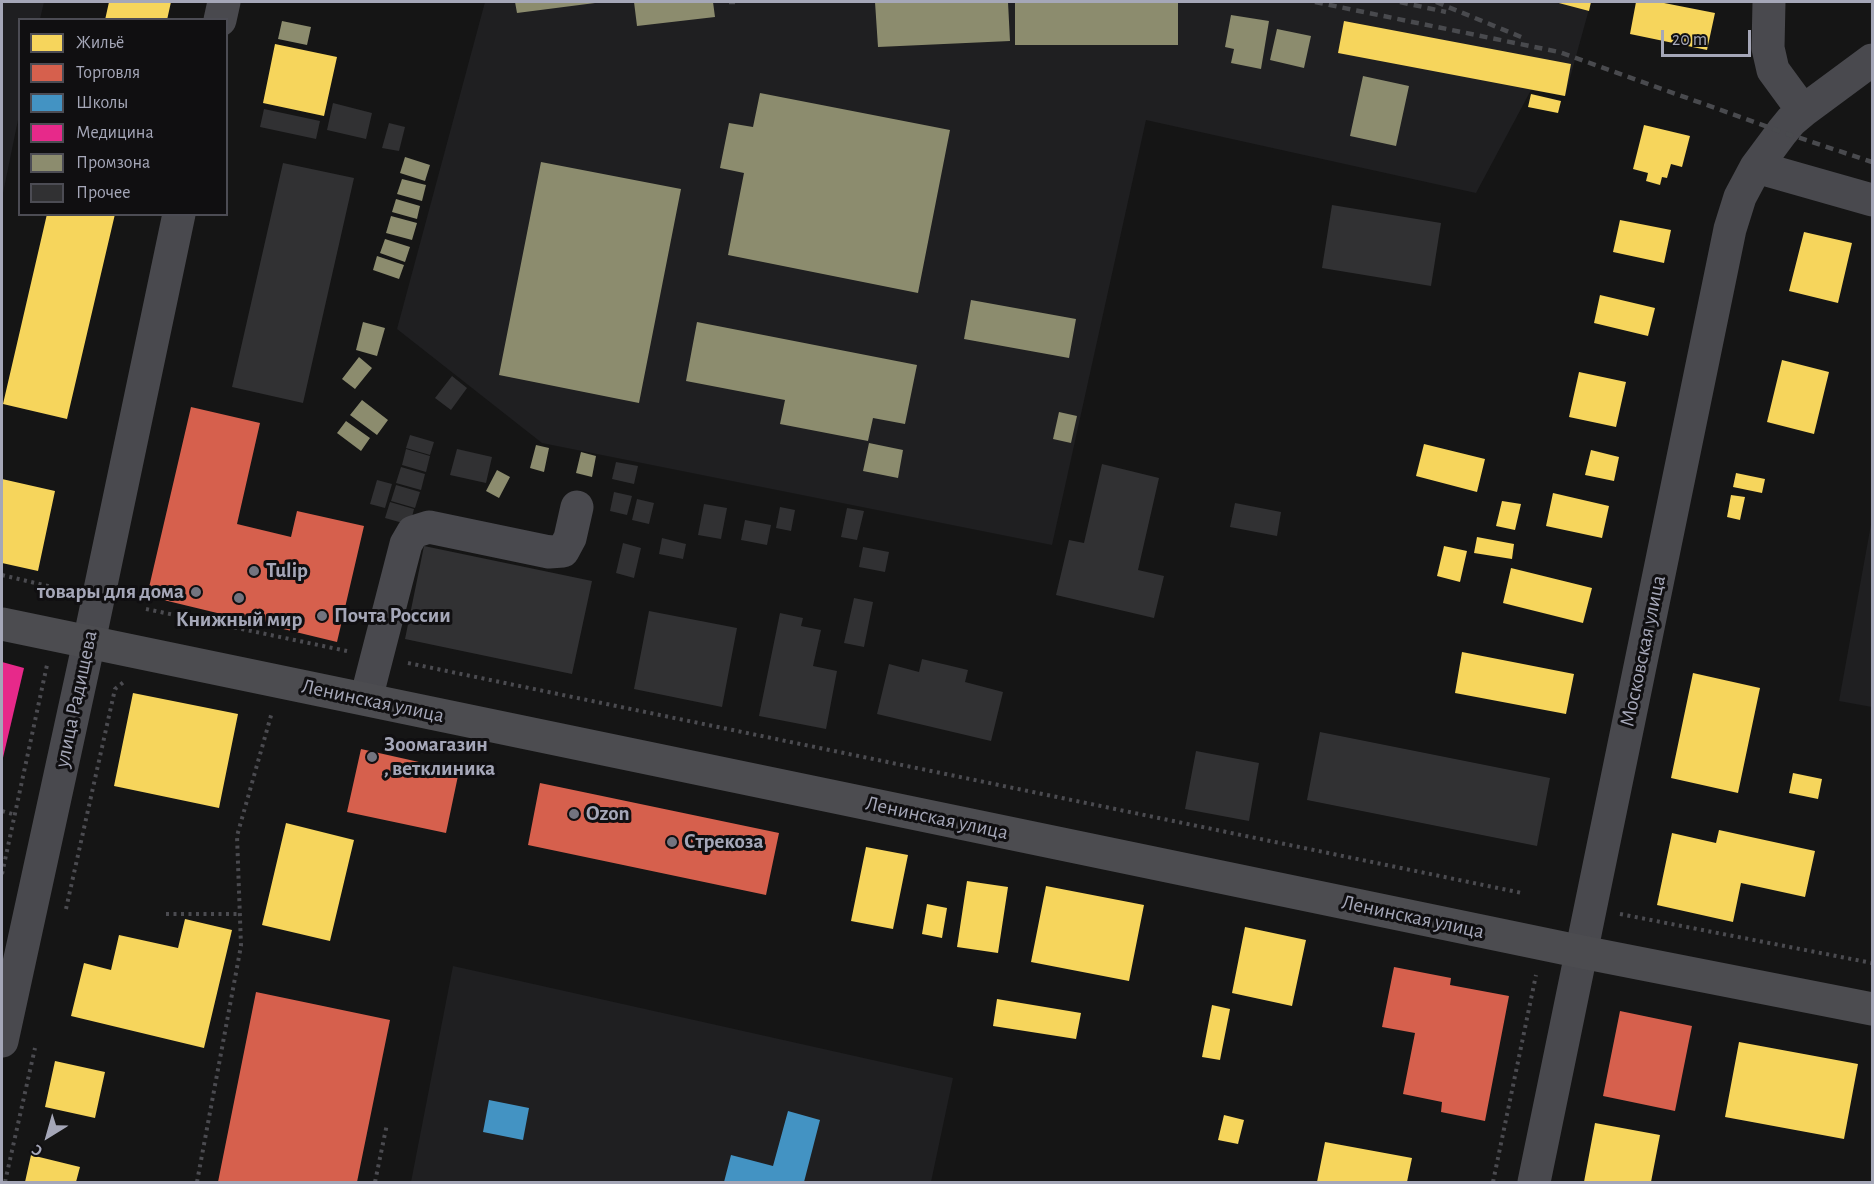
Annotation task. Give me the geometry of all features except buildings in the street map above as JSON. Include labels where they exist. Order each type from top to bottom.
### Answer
[{"type":"main road","name":"Ленинская улица","points":[[2,624],[1582,952],[1872,1009]]},
{"type":"street","points":[[220,18],[224,2]]},
{"type":"street","points":[[1769,2],[1768,48],[1773,70],[1792,122]]},
{"type":"street","name":"Московская улица","points":[[1534,1182],[1730,229],[1740,197],[1756,167],[1792,122],[1872,60]]},
{"type":"street","points":[[1756,167],[1872,200]]},
{"type":"street","name":"улица Радищева","points":[[4,1020],[89,642],[179,216]]},
{"type":"street","points":[[366,699],[406,544],[413,532],[429,527],[549,552],[563,551],[570,538],[577,507]]},
{"type":"path","points":[[2,576],[52,587]]},
{"type":"path","points":[[146,609],[1522,893]]},
{"type":"path","points":[[2,874],[49,658]]},
{"type":"path","points":[[65,916],[116,690],[131,676]]},
{"type":"path","points":[[197,1182],[241,946],[237,836],[274,705]]},
{"type":"path","points":[[1615,913],[1872,963]]},
{"type":"path","points":[[166,914],[240,914]]},
{"type":"path","points":[[1493,1182],[1538,967]]},
{"type":"path","points":[[5,1182],[36,1044]]},
{"type":"path","points":[[375,1182],[387,1125]]},
{"type":"shaded area","points":[[2,2],[44,2],[40,18],[18,18],[18,120],[2,198]]},
{"type":"shaded area","points":[[485,2],[1591,2],[1565,96],[1531,90],[1476,193],[1146,120],[1052,545],[542,443],[397,329]]},
{"type":"shaded area","points":[[1872,519],[1872,707],[1839,701]]},
{"type":"shaded area","points":[[453,966],[953,1078],[931,1182],[411,1182]]},
{"type":"railway","points":[[729,2],[735,2]]},
{"type":"railway","points":[[1315,2],[1559,52],[1872,162]]},
{"type":"railway","points":[[1400,2],[1446,12]]},
{"type":"railway","points":[[1436,2],[1526,39]]},
{"type":"place","name":"Tulip","points":[[254,571]]},
{"type":"place","name":"товары для дома","points":[[196,592]]},
{"type":"place","name":"Книжный мир","points":[[239,598]]},
{"type":"place","name":"Почта России","points":[[322,616]]},
{"type":"place","name":"Зоомагазин , ветклиника","points":[[372,757]]},
{"type":"place","name":"Ozon","points":[[574,814]]},
{"type":"place","name":"Стрекоза","points":[[672,842]]}]
